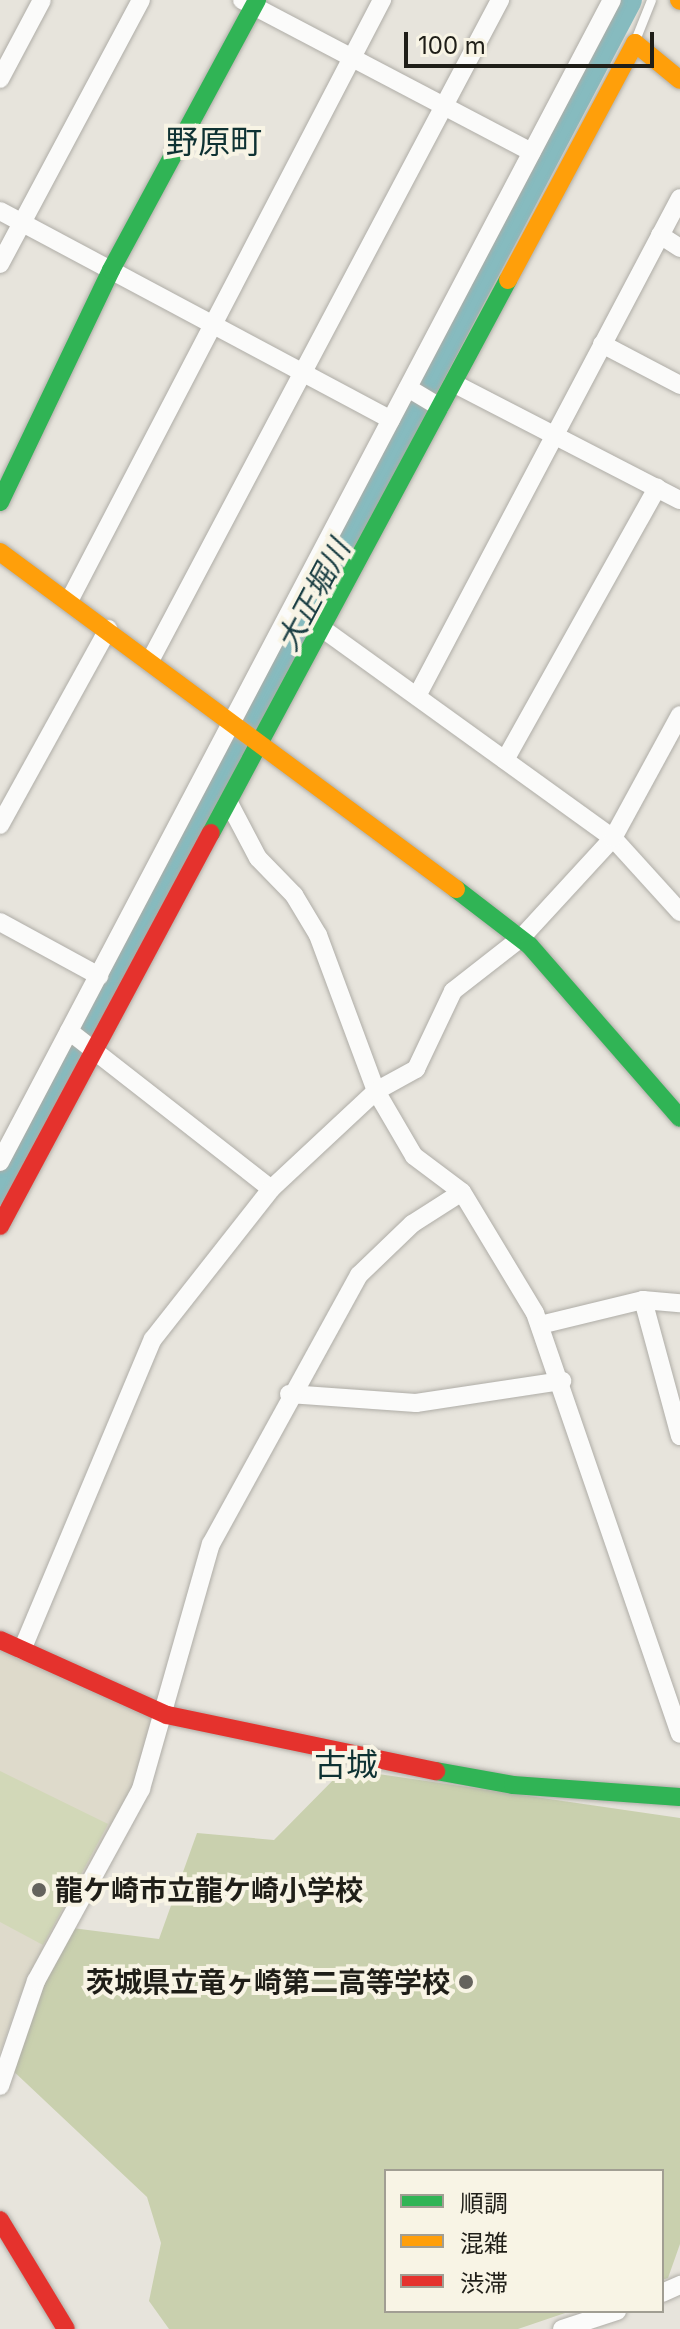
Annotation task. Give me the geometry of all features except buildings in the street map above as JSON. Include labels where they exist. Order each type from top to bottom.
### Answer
[{"type":"street","points":[[0,79],[42,0]]},
{"type":"street","points":[[0,264],[141,0]]},
{"type":"street","points":[[69,601],[382,0]]},
{"type":"street","points":[[151,659],[500,0]]},
{"type":"street","points":[[0,1162],[72,1032],[612,0]]},
{"type":"street","points":[[0,502],[111,270],[251,2],[531,152]]},
{"type":"street","points":[[0,1226],[93,1045],[229,803],[241,774],[263,740],[323,629],[438,405],[453,383],[635,43],[680,80]]},
{"type":"street","points":[[417,696],[680,198]]},
{"type":"street","points":[[0,211],[391,420]]},
{"type":"street","points":[[660,235],[680,248]]},
{"type":"street","points":[[602,344],[680,385]]},
{"type":"street","points":[[453,383],[680,500]]},
{"type":"street","points":[[410,390],[438,405]]},
{"type":"street","points":[[505,760],[657,488]]},
{"type":"street","points":[[0,552],[234,718],[520,938],[680,1118]]},
{"type":"street","points":[[0,825],[108,629]]},
{"type":"street","points":[[323,629],[613,838],[680,912]]},
{"type":"street","points":[[22,1650],[153,1339],[271,1189],[376,1091],[416,1069],[453,991],[520,938],[613,838],[680,715]]},
{"type":"street","points":[[215,756],[241,774]]},
{"type":"street","points":[[229,803],[258,858],[294,895],[318,935],[376,1091],[414,1156],[462,1192],[540,1325],[562,1381],[680,1734]]},
{"type":"street","points":[[0,922],[99,976]]},
{"type":"street","points":[[72,1032],[93,1045],[271,1189]]},
{"type":"street","points":[[0,2086],[36,1981],[141,1789],[167,1715],[211,1544],[289,1394],[359,1275],[412,1224],[462,1192]]},
{"type":"street","points":[[540,1325],[643,1300],[680,1303]]},
{"type":"street","points":[[643,1300],[680,1436]]},
{"type":"street","points":[[289,1394],[416,1403],[562,1381]]},
{"type":"street","points":[[0,1640],[167,1715],[513,1785],[680,1797]]},
{"type":"street","points":[[0,2220],[66,2329]]},
{"type":"street","points":[[562,2329],[611,2313]]},
{"type":"lane","points":[[635,43],[651,0]]},
{"type":"shaded area","name":"龍ケ崎市立龍ケ崎小学校","points":[[0,1649],[154,1716],[133,1788],[21,1993],[0,2053]]},
{"type":"green space","name":"茨城県立竜ヶ崎第二高等学校","points":[[344,1769],[680,1818],[680,2244],[668,2278],[664,2279],[664,2169],[384,2169],[384,2313],[565,2313],[518,2329],[169,2329],[149,2301],[161,2243],[147,2197],[9,2067],[43,1975],[72,1928],[159,1939],[197,1833],[274,1840]]},
{"type":"green space","points":[[0,1771],[108,1824],[43,1945],[0,1922]]},
{"type":"waterway","name":"大正堀川","points":[[0,1190],[627,0]]},
{"type":"traffic: fast","points":[[0,502],[111,270],[257,0]]},
{"type":"traffic: fast","points":[[211,833],[508,280]]},
{"type":"traffic: fast","points":[[456,889],[530,946],[680,1118]]},
{"type":"traffic: fast","points":[[436,1771],[513,1785],[680,1797]]},
{"type":"traffic: slow","points":[[508,280],[635,43],[680,80]]},
{"type":"traffic: slow","points":[[0,552],[456,889]]},
{"type":"traffic: jam","points":[[0,1226],[211,833]]},
{"type":"traffic: jam","points":[[0,1640],[167,1715],[436,1771]]},
{"type":"traffic: jam","points":[[0,2220],[66,2329]]},
{"type":"place","name":"龍ケ崎市立龍ケ崎小学校","points":[[39,1890]]},
{"type":"place","name":"茨城県立竜ヶ崎第二高等学校","points":[[466,1982]]},
{"type":"district","name":"野原町","points":[[214,142]]},
{"type":"district","name":"古城","points":[[346,1765]]}]
